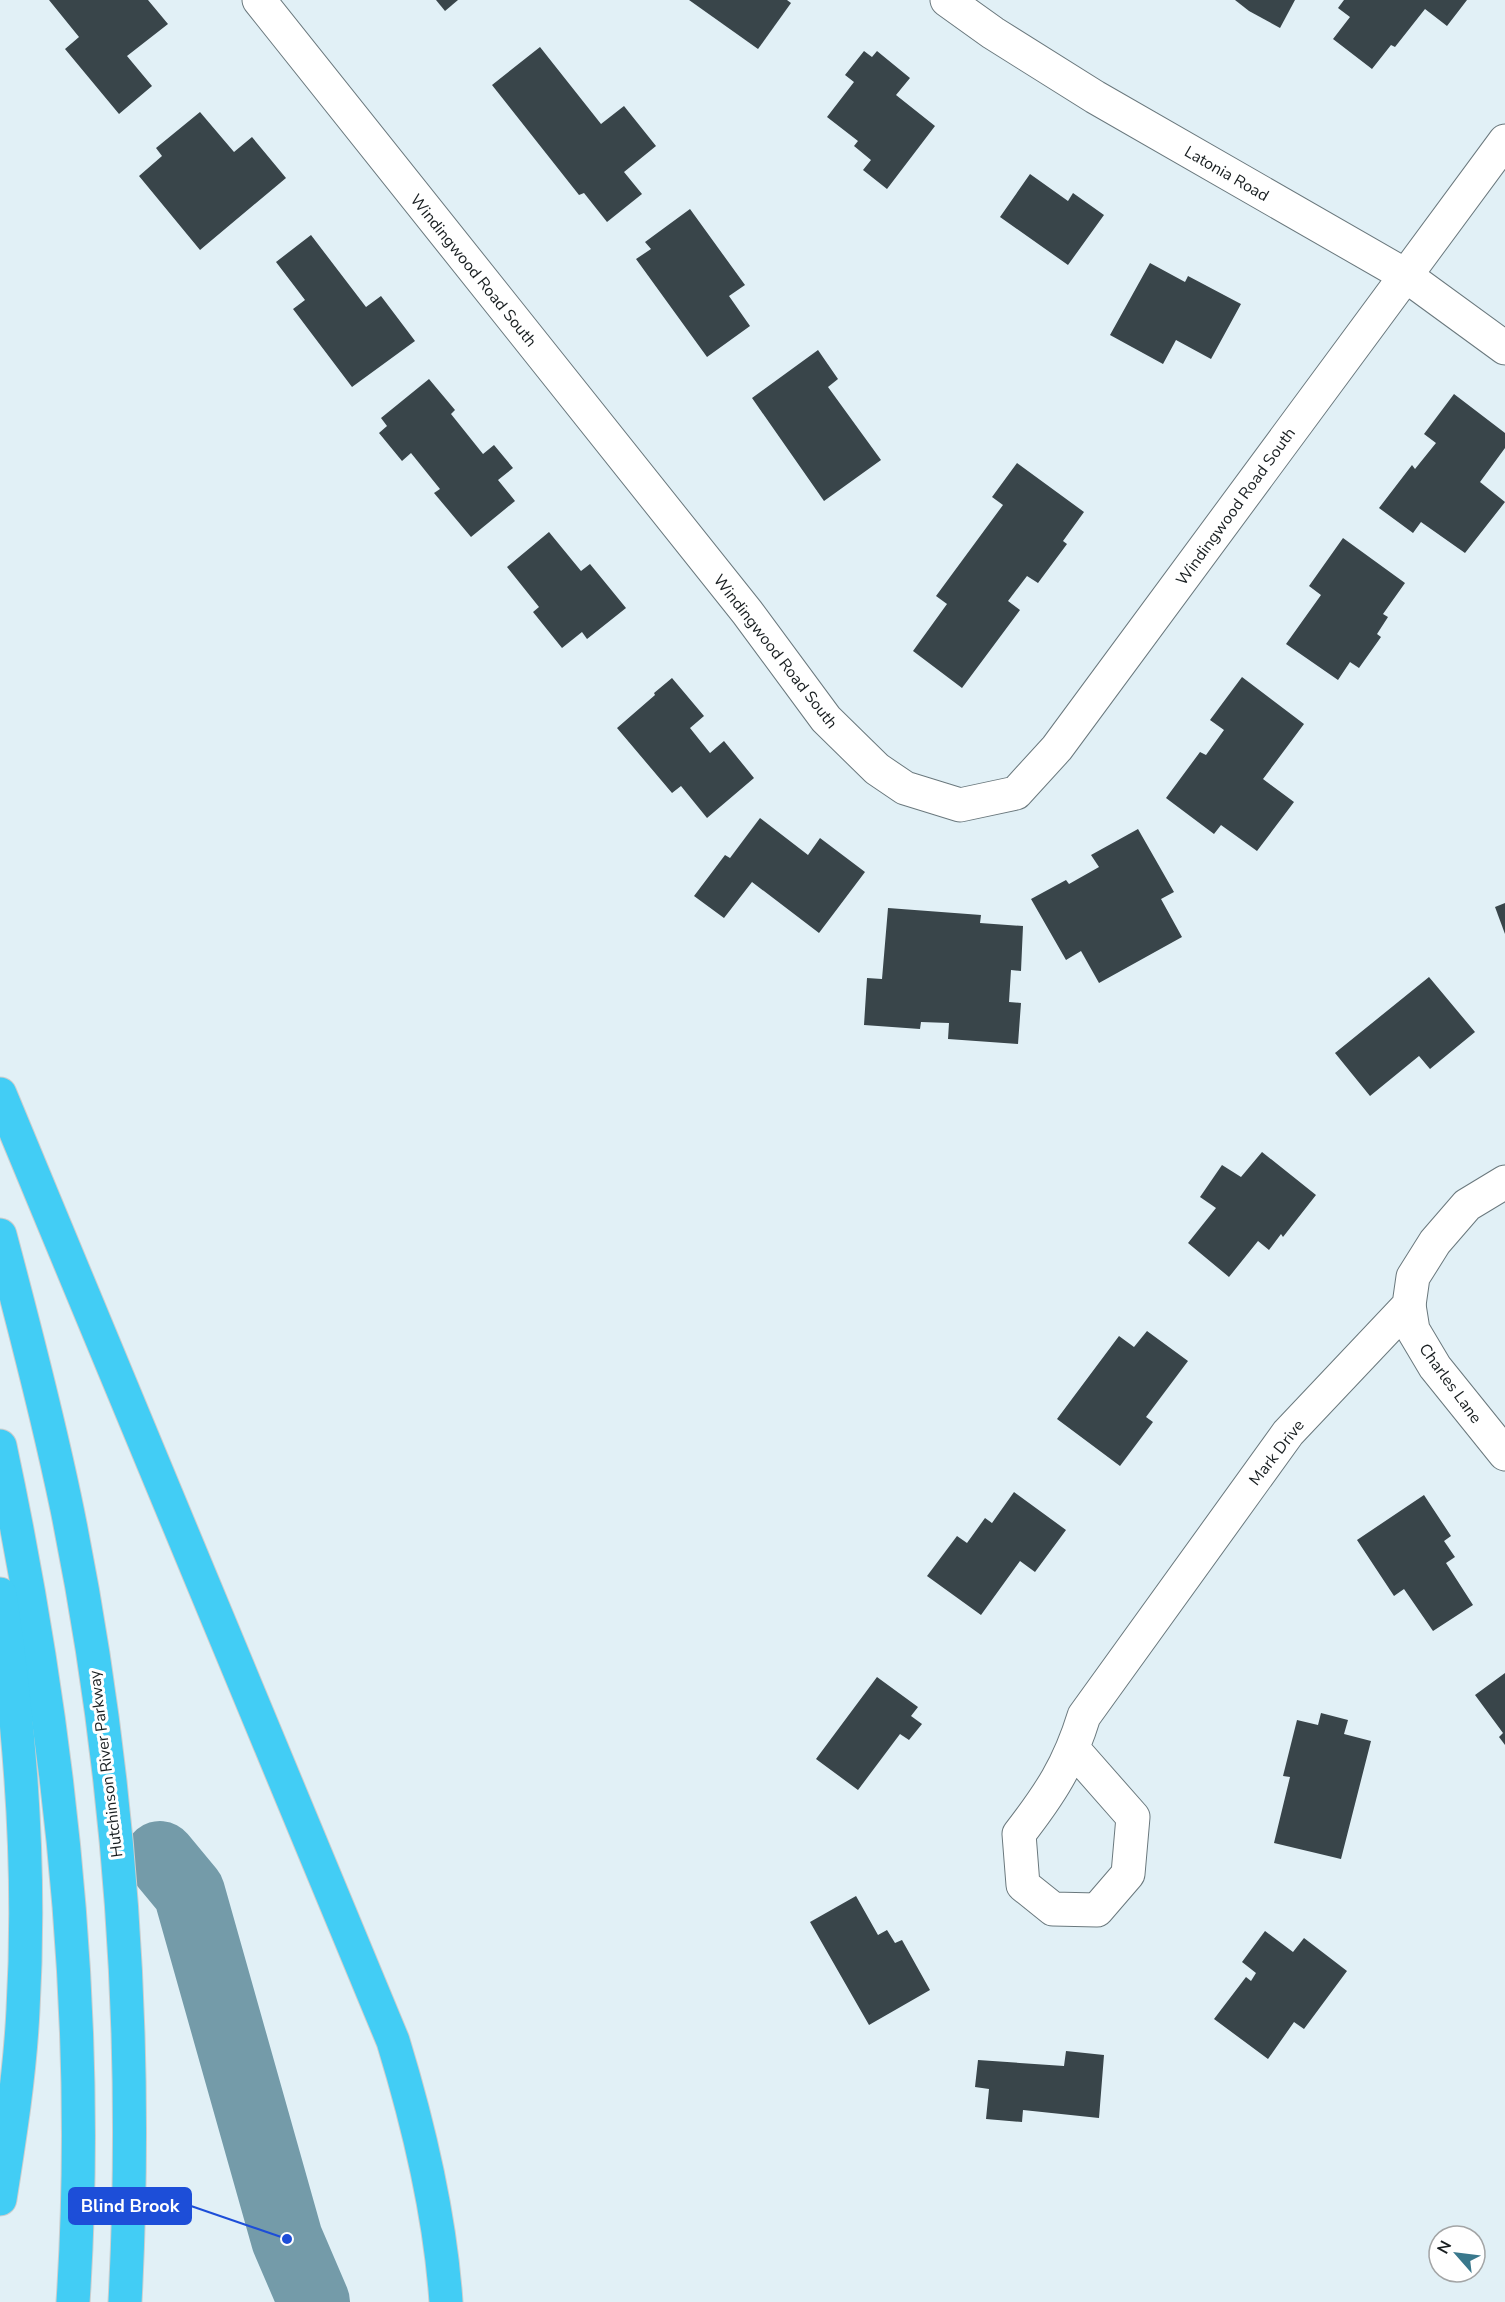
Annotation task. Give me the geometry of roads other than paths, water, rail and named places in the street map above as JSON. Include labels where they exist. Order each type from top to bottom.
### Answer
[{"type":"highway","points":[[0,1094],[393,2041],[420,2135],[439,2236],[446,2302]]},
{"type":"highway","name":"Hutchinson River Parkway","points":[[0,1235],[67,1510],[102,1724],[119,1884],[127,2022],[130,2164],[125,2302]]},
{"type":"highway","points":[[0,1446],[32,1608],[54,1752],[72,1948],[78,2114],[78,2186],[73,2302]]},
{"type":"highway","points":[[0,1594],[14,1696],[25,1852],[23,2012],[15,2095],[0,2199]]},
{"type":"street","name":"Windingwood Road South","points":[[259,0],[747,612],[826,719],[877,769],[905,788],[960,805],[1016,793],[1057,748],[1505,141]]},
{"type":"street","name":"Latonia Road","points":[[947,0],[993,33],[1095,97],[1405,275],[1505,348]]},
{"type":"street","points":[[1409,1305],[1413,1277],[1435,1242],[1467,1205],[1505,1182]]},
{"type":"street","name":"Charles Lane","points":[[1409,1305],[1413,1330],[1435,1367],[1505,1454]]},
{"type":"street","name":"Mark Drive","points":[[1074,1750],[1133,1817],[1128,1874],[1097,1910],[1053,1909],[1023,1885],[1020,1834],[1048,1796],[1074,1750],[1084,1716],[1288,1433],[1409,1305]]},
{"type":"waterway","points":[[160,1857],[189,1892],[287,2239],[314,2302]]},
{"type":"place","name":"Blind Brook","points":[[287,2239]]}]
